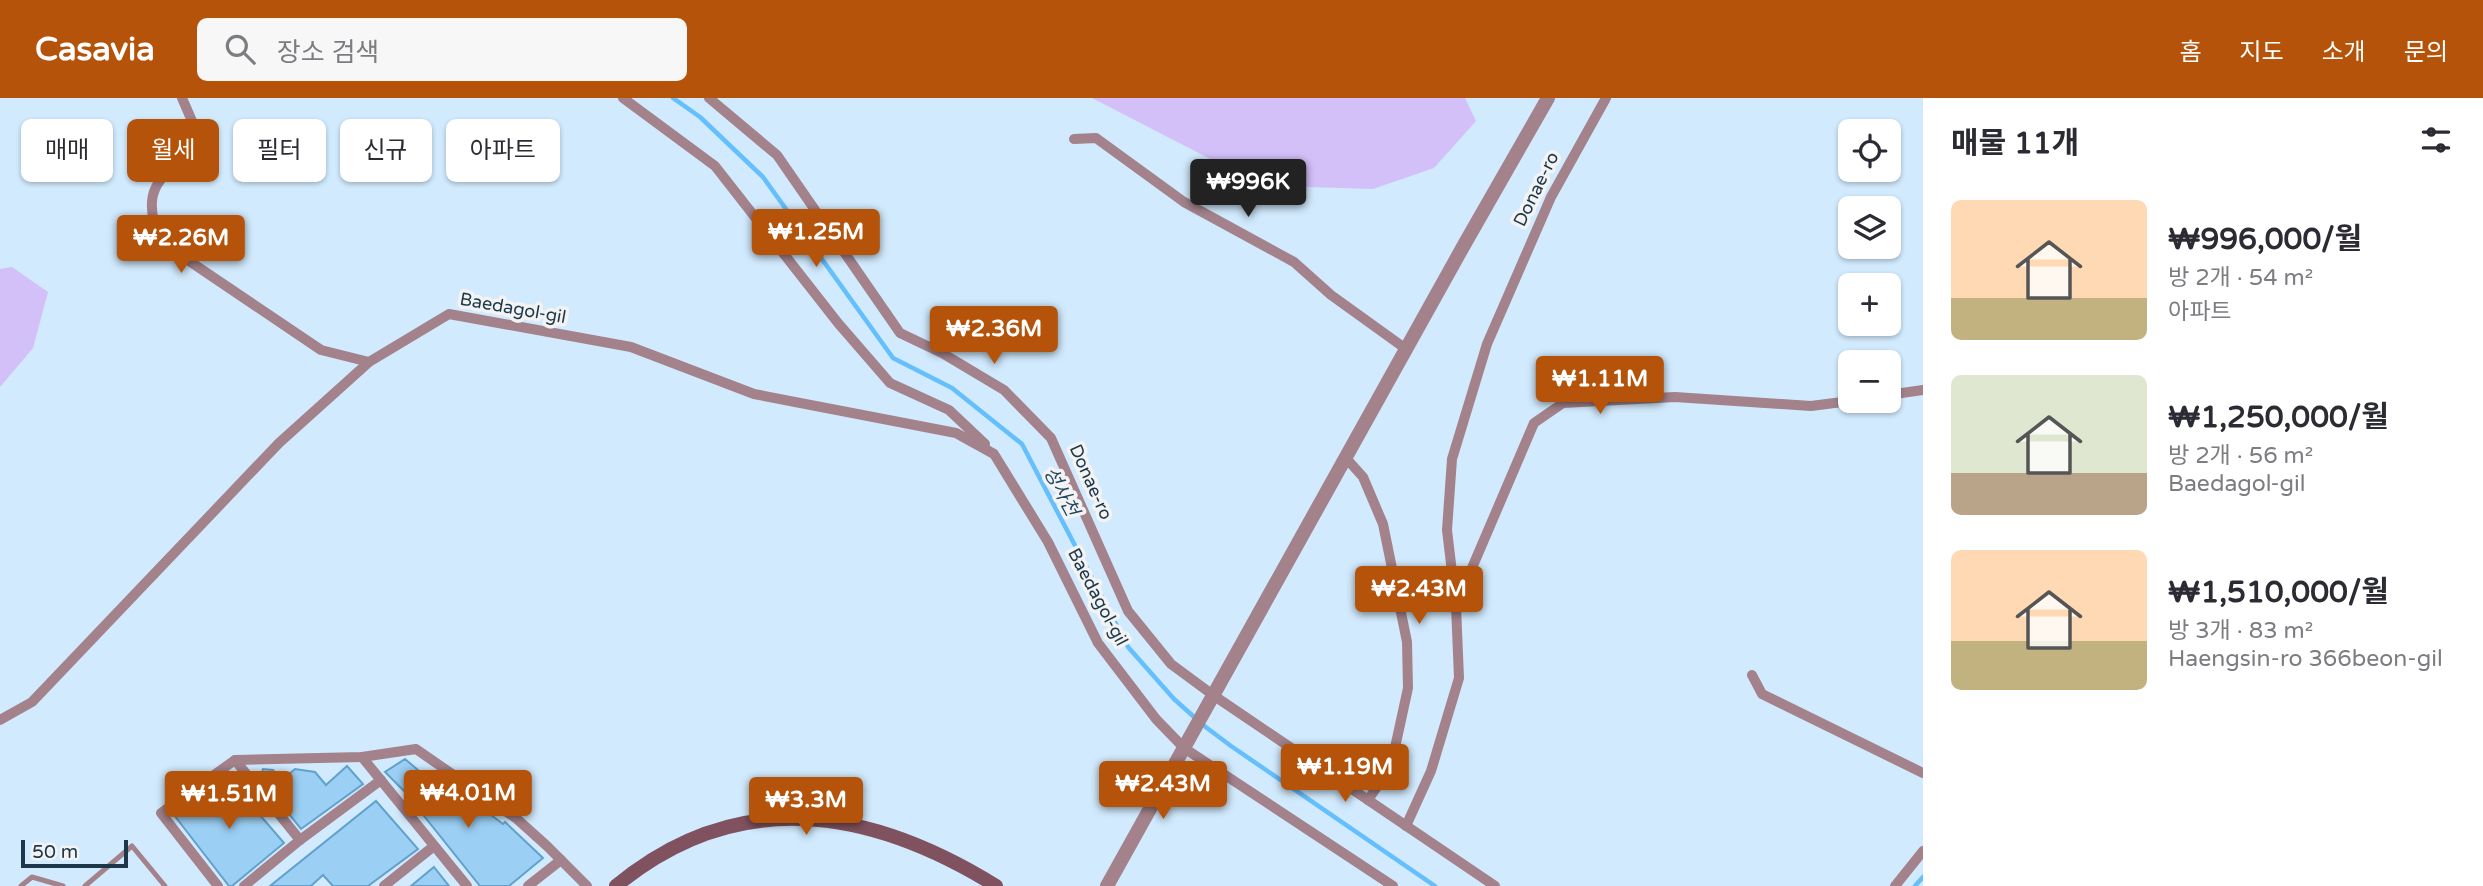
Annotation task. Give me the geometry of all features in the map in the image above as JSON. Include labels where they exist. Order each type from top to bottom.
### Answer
[{"type":"main road","points":[[619,885],[693,837],[745,822],[777,818],[833,821],[879,830],[954,860],[996,886]]},
{"type":"street","points":[[182,98],[202,144],[163,175],[152,193],[152,222],[161,242],[321,350],[369,362]]},
{"type":"street","name":"Baedagol-gil","points":[[623,98],[715,166],[838,323],[890,383],[949,410],[994,454],[1048,541],[1098,643],[1156,719],[1186,744],[1393,886]]},
{"type":"street","name":"Donae-ro","points":[[709,98],[777,155],[900,333],[942,353],[1004,390],[1051,438],[1128,611],[1171,664],[1211,699],[1548,98]]},
{"type":"street","name":"Donae-ro","points":[[1406,826],[1431,771],[1459,678],[1456,606],[1447,530],[1452,459],[1487,344],[1551,197],[1606,98]]},
{"type":"street","points":[[1074,139],[1096,138],[1184,202],[1294,262],[1331,295],[1406,348]]},
{"type":"street","name":"Baedagol-gil","points":[[0,720],[32,702],[279,443],[369,362],[449,314],[631,347],[754,394],[956,433],[994,454]]},
{"type":"street","points":[[1901,393],[1923,390]]},
{"type":"street","points":[[1456,606],[1534,422],[1563,402],[1675,397],[1811,406],[1838,403]]},
{"type":"street","points":[[1345,457],[1363,477],[1383,524],[1407,642],[1408,688],[1391,765],[1368,800]]},
{"type":"street","points":[[1752,675],[1762,694],[1923,773]]},
{"type":"street","points":[[1107,886],[1211,699],[1495,886]]},
{"type":"street","points":[[218,886],[160,813],[235,761],[362,757],[416,749],[517,819],[587,886]]},
{"type":"street","points":[[362,757],[467,886]]},
{"type":"street","points":[[235,761],[300,840]]},
{"type":"street","points":[[244,886],[300,840],[381,780]]},
{"type":"street","points":[[384,886],[434,846]]},
{"type":"street","points":[[1895,886],[1923,851]]},
{"type":"street","points":[[528,886],[561,860]]},
{"type":"lane","points":[[85,886],[132,846],[165,886]]},
{"type":"lane","points":[[21,886],[32,877],[63,886]]},
{"type":"shaded area","points":[[1092,98],[1465,98],[1476,121],[1434,168],[1373,189],[1306,187],[1251,180]]},
{"type":"shaded area","points":[[12,267],[48,292],[33,348],[0,387],[0,269]]},
{"type":"building","points":[[405,759],[445,793],[453,786],[503,824],[505,822],[543,858],[509,886],[480,886],[404,791],[385,772]]},
{"type":"building","points":[[347,766],[363,784],[301,829],[260,778],[263,769],[273,770],[282,780],[295,769],[315,772],[326,785]]},
{"type":"building","points":[[227,777],[284,843],[232,886],[229,886],[174,815]]},
{"type":"building","points":[[376,801],[418,849],[368,886],[333,886],[323,875],[311,886],[270,886]]},
{"type":"building","points":[[434,867],[449,886],[411,886]]},
{"type":"waterway","name":"성사천","points":[[673,98],[700,117],[763,177],[893,358],[952,388],[1022,444],[1128,647],[1174,699],[1231,746],[1435,886]]},
{"type":"waterway","points":[[1915,886],[1923,877]]}]
